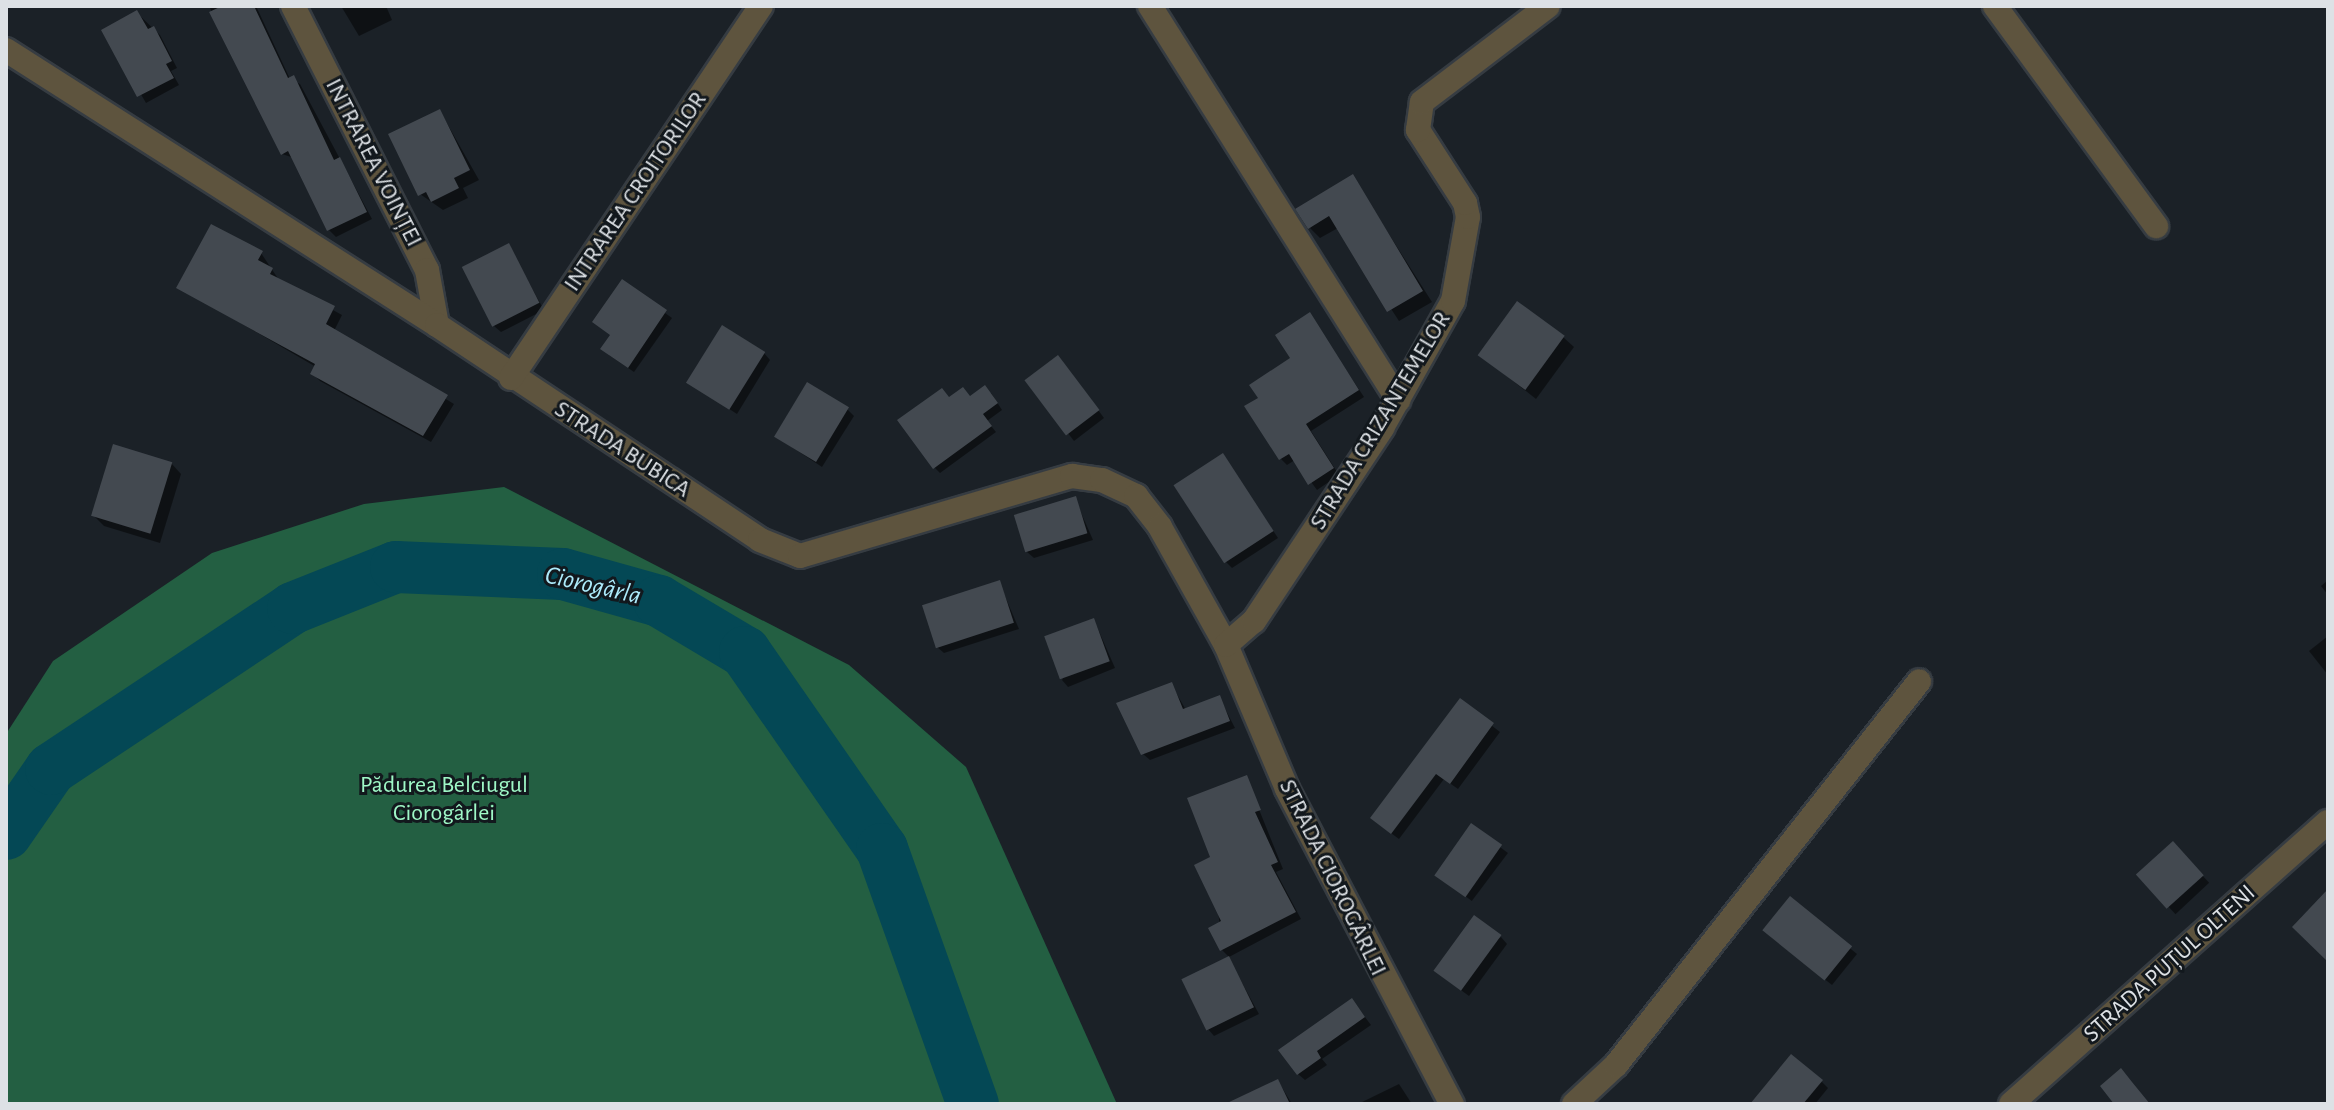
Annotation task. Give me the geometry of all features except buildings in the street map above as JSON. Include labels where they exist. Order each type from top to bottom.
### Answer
[{"type":"street","name":"INTRAREA VOINȚEI","points":[[293,6],[427,270],[437,325]]},
{"type":"street","name":"INTRAREA CROITORILOR","points":[[511,378],[761,6]]},
{"type":"street","points":[[1150,6],[1398,400]]},
{"type":"street","name":"STRADA CRIZANTEMELOR","points":[[1226,645],[1254,621],[1398,400],[1453,301],[1468,217],[1465,203],[1418,130],[1417,114],[1436,87],[1548,6]]},
{"type":"street","points":[[1995,6],[2156,226]]},
{"type":"street","name":"STRADA BUBICA","points":[[6,50],[437,325],[511,378],[760,540],[800,556],[1036,483],[1072,476],[1102,480],[1136,496],[1160,527],[1226,645]]},
{"type":"street","name":"STRADA CIOROGÂRLEI","points":[[1226,645],[1287,789],[1452,1104]]},
{"type":"street","points":[[1574,1104],[1616,1065],[1919,681]]},
{"type":"street","name":"STRADA PUȚUL OLTENI","points":[[2011,1104],[2328,822]]},
{"type":"green space","name":"Pădurea Belciugul Ciorogârlei","points":[[504,487],[849,665],[966,767],[1117,1104],[6,1104],[6,734],[53,661],[212,553],[364,504]]},
{"type":"waterway","name":"Ciorogârla","points":[[6,834],[51,769],[293,608],[396,567],[563,574],[659,601],[745,652],[882,849],[973,1104]]}]
